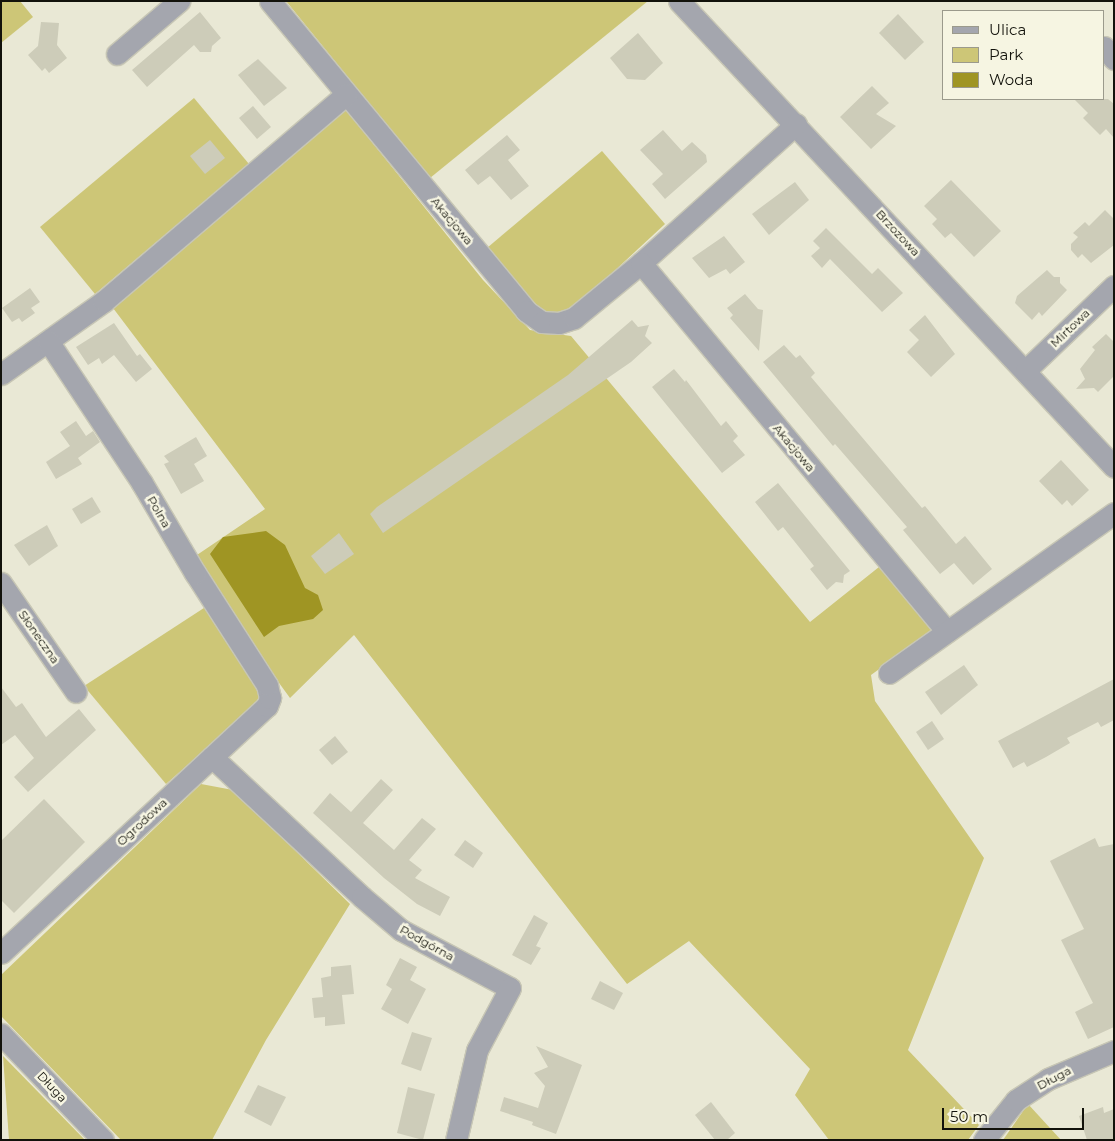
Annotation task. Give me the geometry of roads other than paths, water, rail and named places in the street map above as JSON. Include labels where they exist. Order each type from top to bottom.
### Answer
[{"type":"street","points":[[117,54],[179,1]]},
{"type":"street","name":"Akacjowa","points":[[270,1],[526,311],[542,322],[559,323],[574,318],[641,263],[796,124]]},
{"type":"street","name":"Brzozowa","points":[[679,1],[1026,370],[1114,467]]},
{"type":"street","points":[[1105,47],[1114,59]]},
{"type":"street","points":[[2,372],[104,301],[346,94]]},
{"type":"street","name":"Akacjowa","points":[[641,263],[947,632]]},
{"type":"street","name":"Mirtowa","points":[[1026,370],[1114,286]]},
{"type":"street","name":"Polna","points":[[48,341],[142,482],[195,574],[267,686]]},
{"type":"street","points":[[889,673],[1114,513]]},
{"type":"street","name":"Słoneczna","points":[[1,583],[76,692]]},
{"type":"street","name":"Ogrodowa","points":[[1,953],[267,706],[270,698],[267,686]]},
{"type":"street","name":"Podgórna","points":[[212,757],[362,897],[401,930],[510,988],[477,1050],[456,1140]]},
{"type":"street","name":"Długa","points":[[1,1034],[103,1140]]},
{"type":"street","name":"Długa","points":[[984,1140],[1016,1100],[1048,1079],[1114,1051]]},
{"type":"water","points":[[266,531],[285,545],[305,588],[318,595],[323,610],[313,619],[279,626],[264,637],[210,554],[223,537]]}]
